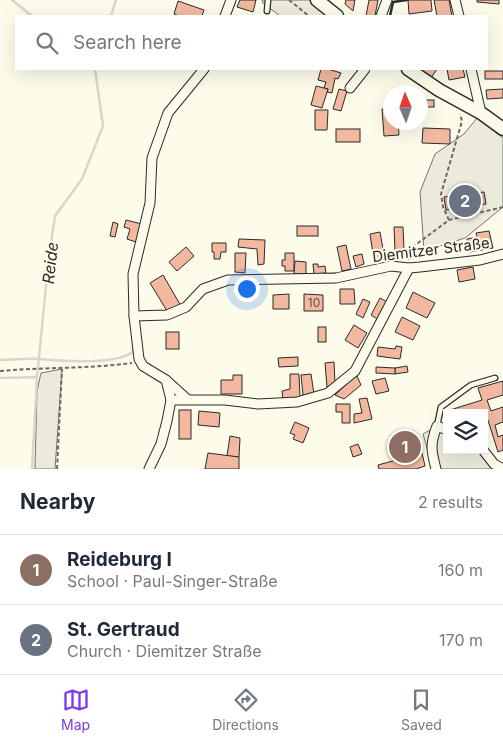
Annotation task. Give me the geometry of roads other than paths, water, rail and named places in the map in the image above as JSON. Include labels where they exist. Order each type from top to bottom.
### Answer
[{"type":"street","points":[[225,15],[231,0]]},
{"type":"street","points":[[317,0],[337,15]]},
{"type":"street","points":[[382,15],[387,0]]},
{"type":"street","points":[[455,0],[459,15]]},
{"type":"street","points":[[187,399],[166,380],[143,366],[139,359],[132,274],[150,203],[152,158],[168,113],[203,70]]},
{"type":"street","points":[[350,88],[364,70]]},
{"type":"street","points":[[410,70],[458,101],[482,113],[503,130]]},
{"type":"street","points":[[471,70],[482,113]]},
{"type":"street","name":"Diemitzer Straße","points":[[134,316],[167,316],[186,307],[203,289],[228,280],[336,278],[391,266],[409,268],[480,260],[503,254]]},
{"type":"street","points":[[171,400],[225,400],[258,404],[297,402],[328,393],[355,371],[409,268]]},
{"type":"street","points":[[149,469],[161,444],[171,400],[166,380]]},
{"type":"street","points":[[436,469],[431,448],[432,440],[437,426],[443,428]]},
{"type":"street","points":[[485,454],[494,464],[503,469]]},
{"type":"lane","points":[[267,11],[268,0]]},
{"type":"lane","points":[[437,426],[441,407],[471,385],[495,378]]},
{"type":"waterway","points":[[12,0],[31,15]]},
{"type":"waterway","name":"Reide","points":[[111,15],[116,0]]},
{"type":"waterway","name":"Reide","points":[[32,469],[37,377],[49,256],[55,216],[82,179],[103,126],[95,70]]},
{"type":"waterway","points":[[0,360],[88,361],[114,359],[133,352],[133,343]]},
{"type":"waterway","points":[[0,378],[37,377]]},
{"type":"place","name":"St. Gertraud","points":[[465,201]]},
{"type":"place","name":"Reideburg I","points":[[405,447]]}]
